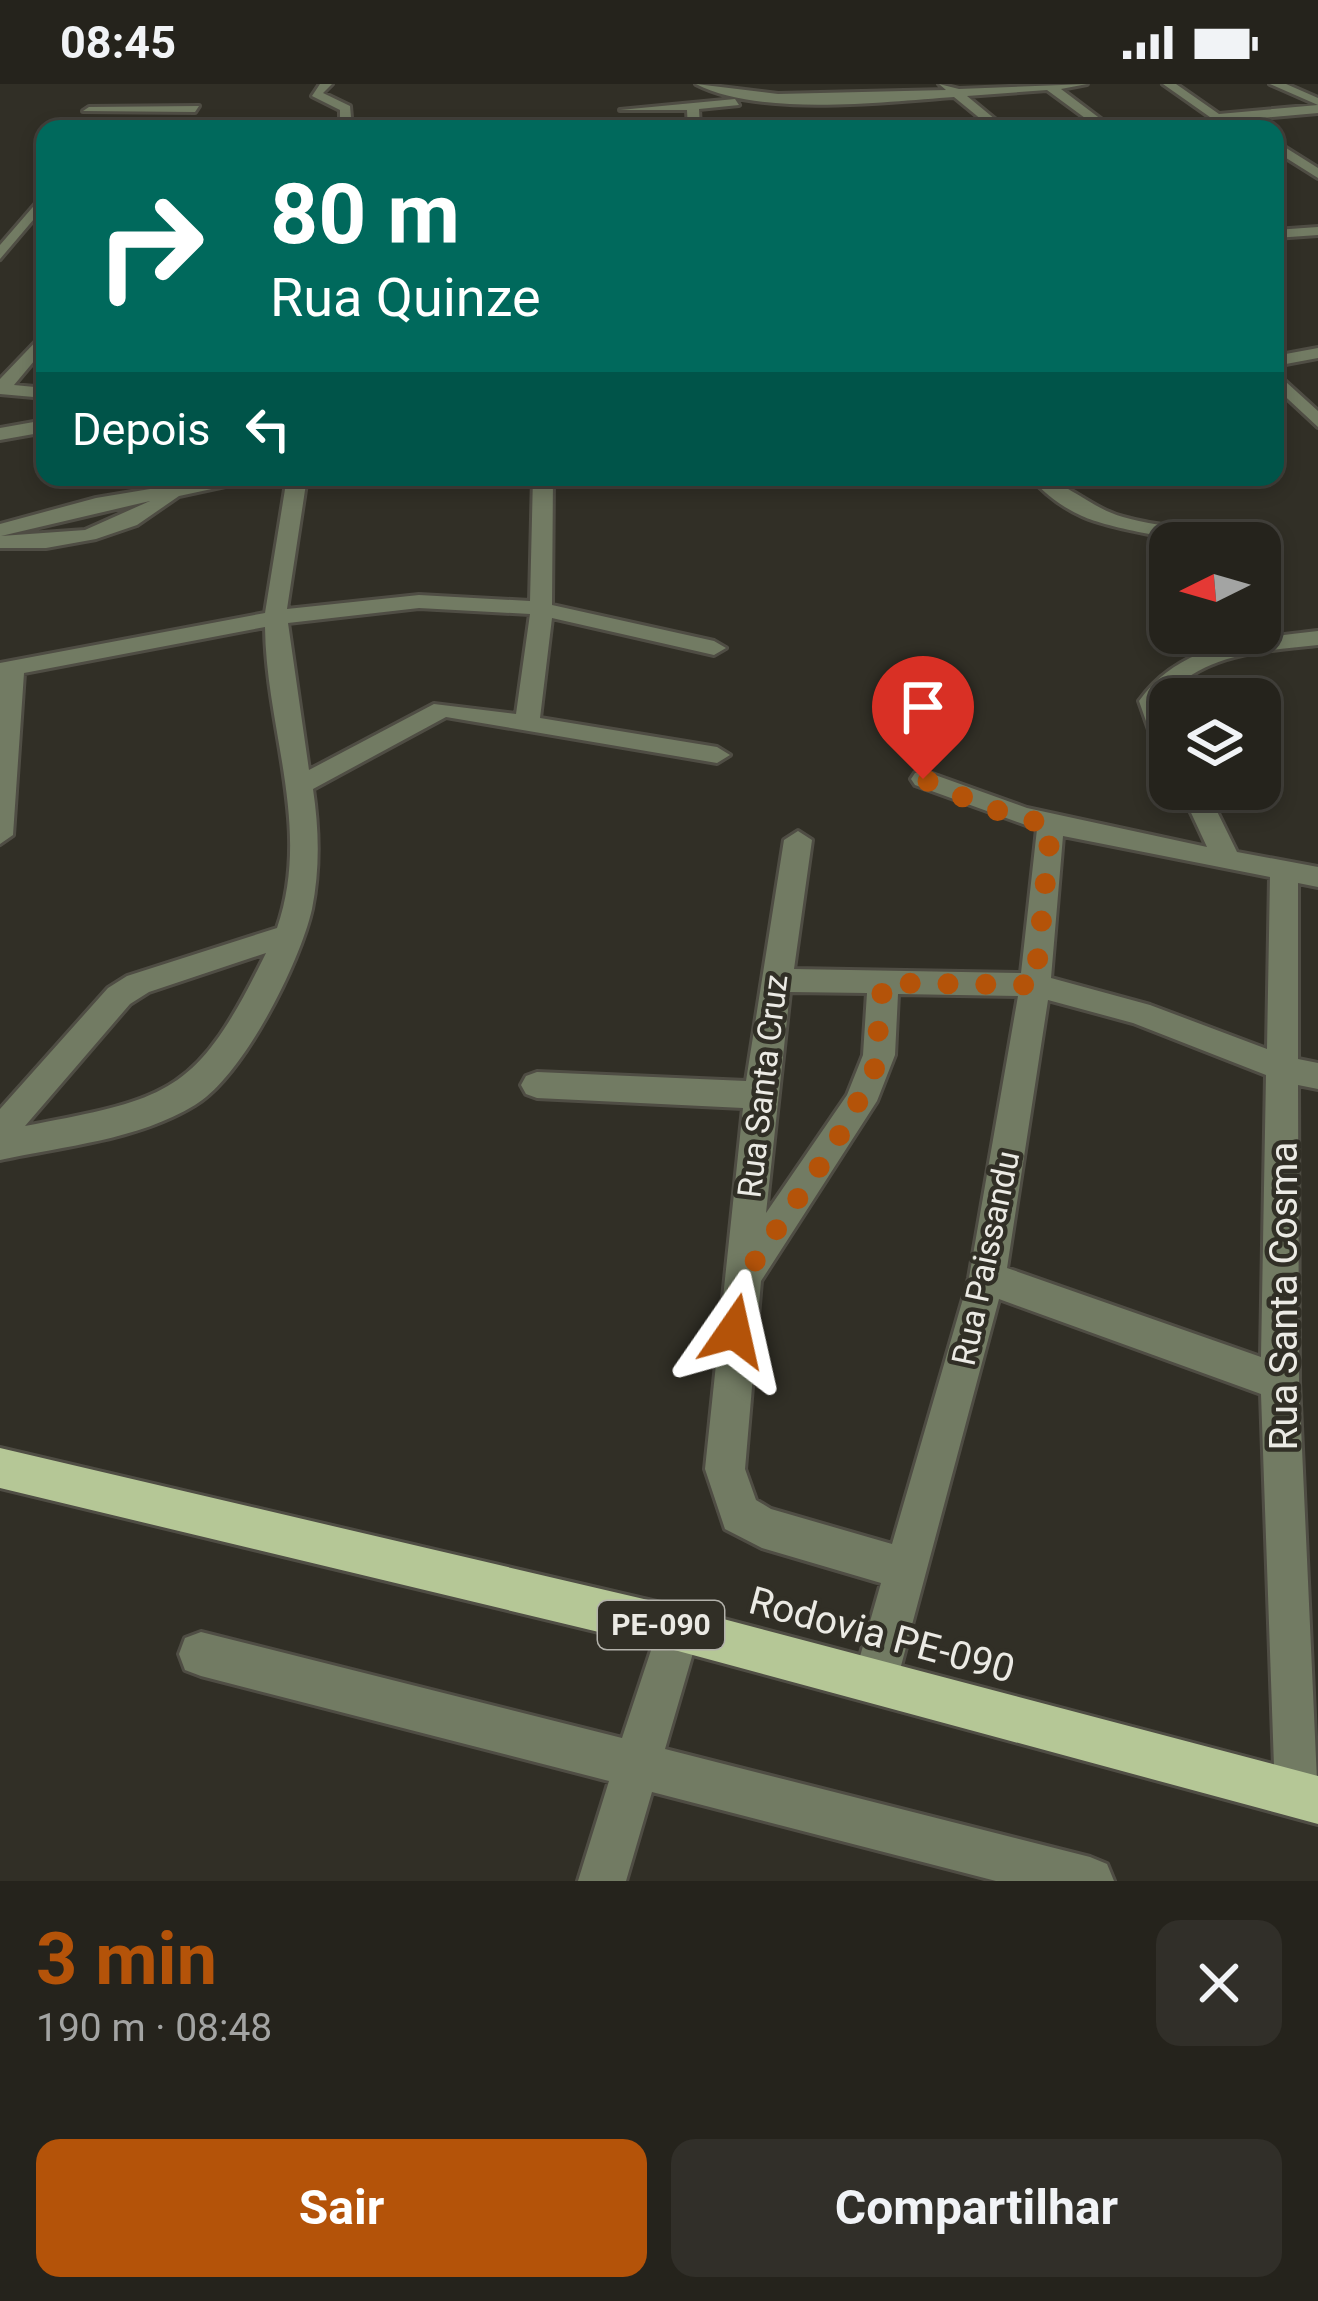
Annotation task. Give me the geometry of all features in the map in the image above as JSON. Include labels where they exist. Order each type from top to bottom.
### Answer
[{"type":"main road","name":"Rodovia PE-090","points":[[0,1468],[678,1629],[1308,1797]]},
{"type":"street","points":[[326,84],[316,94],[346,108],[346,120]]},
{"type":"street","points":[[702,84],[734,95],[785,98]]},
{"type":"street","points":[[811,90],[859,94],[1081,84]]},
{"type":"street","points":[[1169,84],[1213,116],[1234,120]]},
{"type":"street","points":[[1276,84],[1313,107],[1318,120]]},
{"type":"street","points":[[1048,85],[1096,120]]},
{"type":"street","points":[[626,110],[785,98],[829,86],[859,94]]},
{"type":"street","points":[[949,87],[990,120]]},
{"type":"street","points":[[187,120],[200,90]]},
{"type":"street","points":[[811,90],[815,115]]},
{"type":"street","points":[[693,106],[694,120]]},
{"type":"street","points":[[85,120],[89,107],[195,108]]},
{"type":"street","points":[[1262,120],[1313,107]]},
{"type":"street","points":[[1284,149],[1316,151]]},
{"type":"street","points":[[1284,151],[1318,174]]},
{"type":"street","points":[[1284,166],[1304,165]]},
{"type":"street","points":[[0,255],[36,218]]},
{"type":"street","points":[[1284,234],[1318,232]]},
{"type":"street","points":[[1,389],[36,348]]},
{"type":"street","points":[[1284,359],[1318,352]]},
{"type":"street","points":[[1284,386],[1318,422]]},
{"type":"street","points":[[1,389],[36,392]]},
{"type":"street","points":[[0,434],[36,428]]},
{"type":"street","points":[[0,530],[96,504],[199,486]]},
{"type":"street","points":[[0,1146],[147,1111],[184,1095],[214,1070],[289,934],[298,908],[304,850],[285,715],[278,616],[296,486]]},
{"type":"street","points":[[527,724],[541,613],[543,486]]},
{"type":"street","points":[[1050,486],[1076,508],[1149,527]]},
{"type":"street","points":[[0,542],[65,542],[99,535],[180,489]]},
{"type":"street","points":[[0,836],[7,669],[339,607],[482,602],[714,648]]},
{"type":"street","points":[[1176,678],[1225,651],[1318,638]]},
{"type":"street","points":[[297,787],[434,711],[469,710],[717,755]]},
{"type":"street","points":[[923,779],[985,807],[1051,826],[1301,873]]},
{"type":"street","points":[[1203,810],[1227,859]]},
{"type":"street","name":"Rua Paissandu","points":[[874,1681],[987,1278],[1035,985],[1051,826]]},
{"type":"street","name":"Rua Santa Cruz","points":[[798,840],[760,1095],[724,1469],[740,1514],[762,1527],[907,1570]]},
{"type":"street","name":"Rua Santa Cosma","points":[[1301,873],[1300,1072],[1280,1382],[1308,1797]]},
{"type":"street","points":[[0,1132],[119,996],[138,984],[289,934]]},
{"type":"street","points":[[776,980],[1035,985],[1138,1013],[1300,1072]]},
{"type":"street","points":[[738,1286],[861,1101],[880,1055],[883,983]]},
{"type":"street","points":[[537,1085],[760,1095]]},
{"type":"street","points":[[987,1278],[1280,1382]]},
{"type":"street","points":[[602,1881],[678,1629]]},
{"type":"street","points":[[201,1654],[1090,1881]]},
{"type":"route","points":[[734,1331],[738,1286],[833,1147],[874,1073],[880,1055],[883,983],[1035,985],[1051,826],[1006,815],[923,779]]}]
